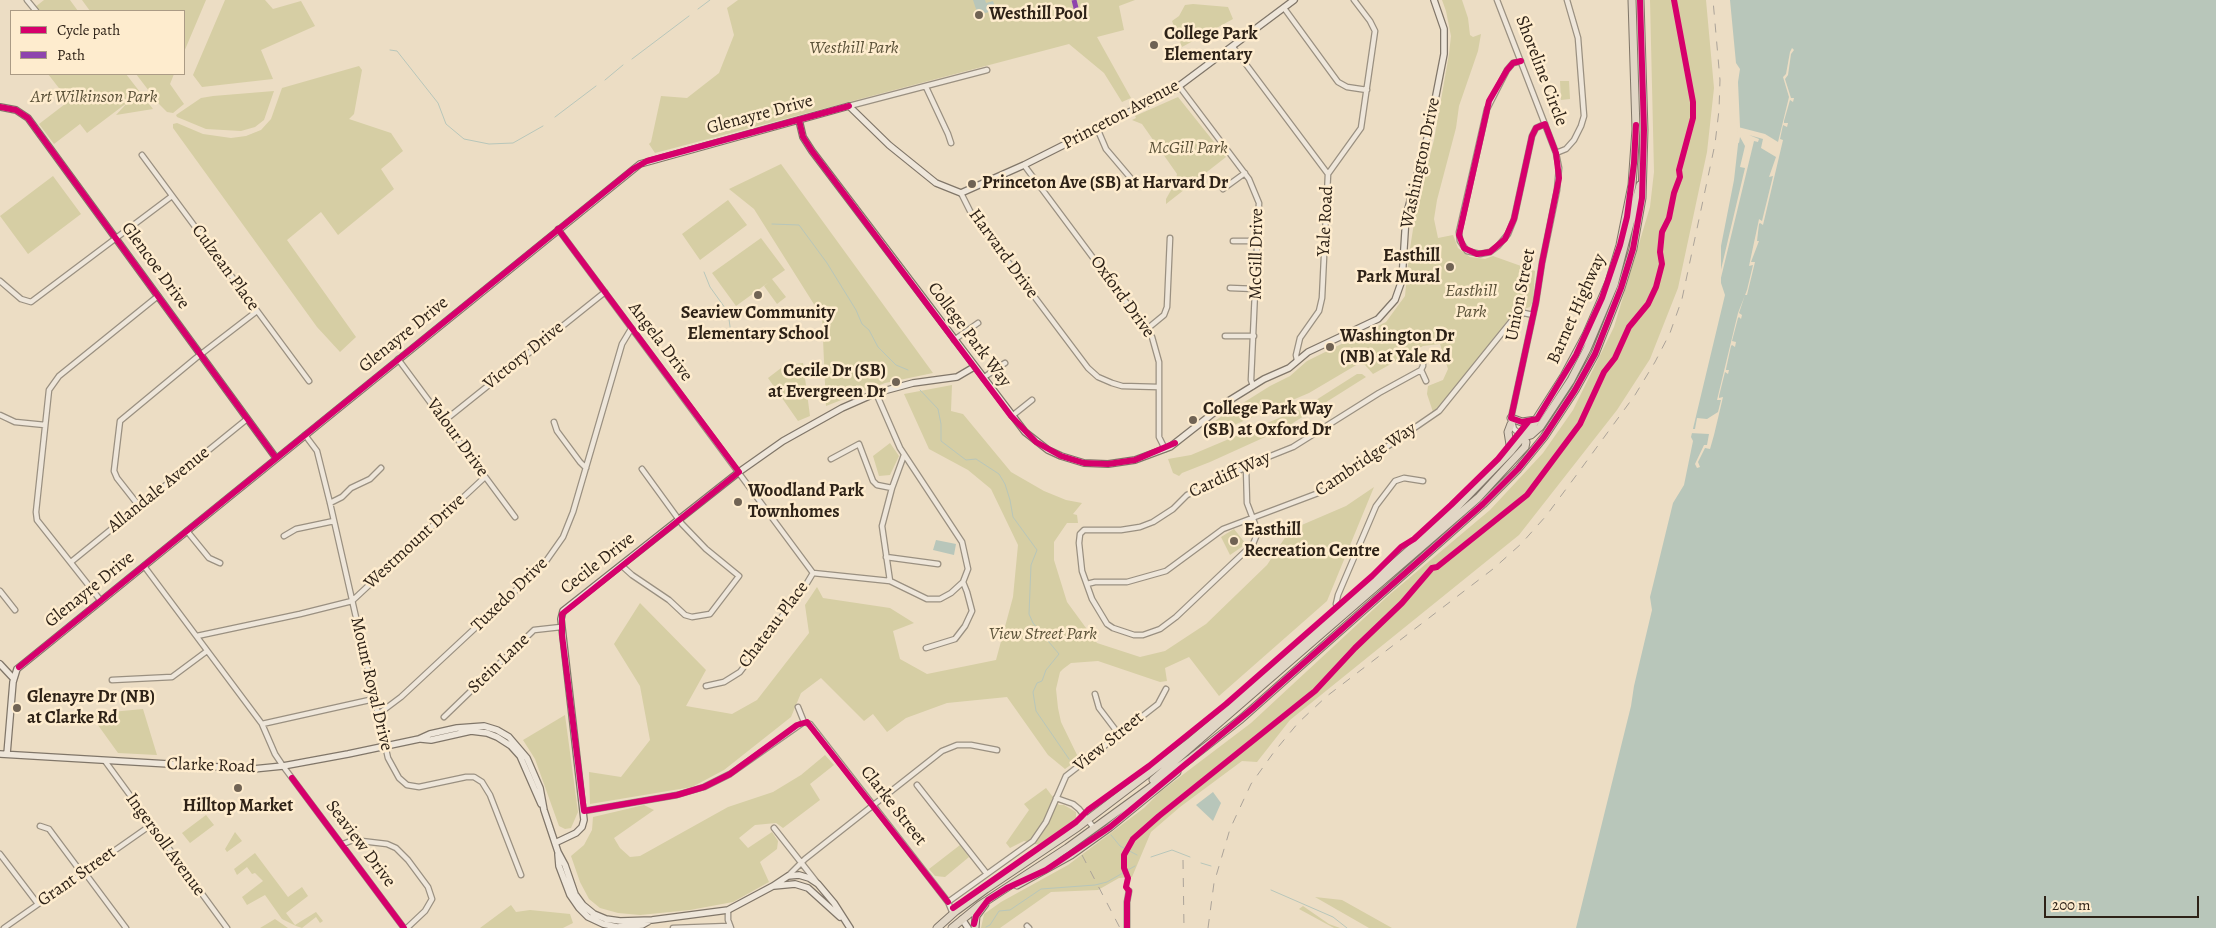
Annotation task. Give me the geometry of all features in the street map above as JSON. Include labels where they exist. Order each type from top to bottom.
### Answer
[{"type":"main road","name":"Barnet Highway","points":[[937,928],[961,908],[1088,820],[1191,741],[1341,614],[1452,512],[1524,437],[1537,420],[1586,335],[1609,282],[1622,235],[1632,185],[1636,129],[1632,0]]},
{"type":"main road","name":"Barnet Highway","points":[[952,928],[988,900],[1094,828],[1191,758],[1252,709],[1483,504],[1539,443],[1575,390],[1606,327],[1633,249],[1642,198],[1644,130],[1640,0]]},
{"type":"main road","points":[[1143,792],[1156,777],[1341,614],[1478,498],[1524,449],[1526,442],[1524,437],[1531,435],[1540,427],[1571,380],[1587,349],[1614,285],[1638,188],[1642,183]]},
{"type":"main road","points":[[1511,451],[1508,432],[1511,421],[1537,420]]},
{"type":"main road","name":"Barnet Highway","points":[[1007,888],[1046,870],[1071,855],[1118,821],[1178,772],[1191,758]]},
{"type":"main road","points":[[975,928],[976,916],[988,900]]},
{"type":"main road","points":[[961,908],[962,919]]},
{"type":"street","points":[[27,0],[35,10]]},
{"type":"street","name":"Princeton Avenue","points":[[961,193],[1024,165],[1180,86],[1294,0]]},
{"type":"street","points":[[1328,174],[1360,131],[1367,90],[1375,31],[1354,0]]},
{"type":"street","name":"Washington Drive","points":[[1297,360],[1314,349],[1378,319],[1388,310],[1400,290],[1403,273],[1406,216],[1429,131],[1444,54],[1444,29],[1434,0]]},
{"type":"street","name":"Shoreline Circle","points":[[1497,0],[1556,153],[1566,149],[1574,140],[1584,116],[1578,38],[1567,0]]},
{"type":"street","points":[[1284,8],[1338,82],[1347,87],[1367,90]]},
{"type":"street","name":"Yale Road","points":[[1233,46],[1328,174],[1322,298],[1319,311],[1300,338],[1296,355],[1297,360]]},
{"type":"street","points":[[1521,61],[1513,64],[1507,70],[1487,109],[1459,232],[1461,244],[1469,252],[1480,254],[1490,252],[1508,234],[1514,219],[1532,136],[1536,128],[1545,124]]},
{"type":"street","name":"Glenayre Drive","points":[[13,678],[19,667],[640,164],[987,70]]},
{"type":"street","name":"McGill Drive","points":[[1180,86],[1245,173],[1252,184],[1259,203],[1259,242],[1251,380],[1253,386]]},
{"type":"street","points":[[926,87],[951,143]]},
{"type":"street","name":"Harvard Drive","points":[[849,106],[889,145],[936,183],[961,193],[970,211],[1088,368],[1098,377],[1112,384],[1158,387]]},
{"type":"street","name":"Glencoe Drive","points":[[0,107],[16,110],[28,118],[276,458]]},
{"type":"street","name":"College Park Way","points":[[799,120],[803,137],[812,151],[1011,416],[1036,442],[1061,456],[1084,463],[1108,464],[1135,460],[1165,449],[1179,441],[1223,405],[1253,386],[1287,369],[1297,360]]},
{"type":"street","points":[[1097,128],[1106,149],[1134,182]]},
{"type":"street","name":"Union Street","points":[[1511,421],[1558,184],[1556,153]]},
{"type":"street","name":"Culzean Place","points":[[142,155],[309,380]]},
{"type":"street","name":"Oxford Drive","points":[[1024,165],[1154,341],[1158,356],[1159,437],[1165,449]]},
{"type":"street","points":[[1223,189],[1245,173]]},
{"type":"street","points":[[0,282],[21,299],[31,302],[172,196]]},
{"type":"street","name":"Angela Drive","points":[[558,229],[813,573]]},
{"type":"street","points":[[1147,329],[1160,319],[1167,307],[1170,238]]},
{"type":"street","points":[[1233,241],[1259,242]]},
{"type":"street","points":[[1230,288],[1256,290]]},
{"type":"street","name":"Victory Drive","points":[[444,420],[605,292]]},
{"type":"street","points":[[101,601],[37,520],[36,512],[49,390],[54,381],[158,296]]},
{"type":"street","points":[[140,506],[117,478],[114,471],[118,424],[201,354],[257,311]]},
{"type":"street","name":"Cambridge Way","points":[[1087,584],[1095,582],[1127,582],[1166,572],[1223,529],[1253,516],[1321,492],[1433,416],[1449,400],[1514,318],[1524,313],[1533,315]]},
{"type":"street","points":[[954,340],[978,323]]},
{"type":"street","name":"Tuxedo Drive","points":[[378,715],[402,697],[544,564],[563,538],[573,512],[622,344],[631,328]]},
{"type":"street","points":[[1225,336],[1254,336]]},
{"type":"street","points":[[1423,357],[1421,370],[1426,381]]},
{"type":"street","name":"Valour Drive","points":[[398,359],[515,517]]},
{"type":"street","points":[[983,378],[1004,363]]},
{"type":"street","name":"Cecile Drive","points":[[584,811],[561,627],[563,611],[739,472],[790,437],[842,408],[876,393],[913,383],[957,377],[974,367]]},
{"type":"street","name":"Cardiff Way","points":[[1087,584],[1081,562],[1079,543],[1080,534],[1084,530],[1140,527],[1152,522],[1173,509],[1187,495],[1293,447],[1379,393],[1421,370]]},
{"type":"street","points":[[813,573],[890,582],[927,599],[940,599],[951,594],[962,582],[968,569],[962,542],[904,455],[876,393]]},
{"type":"street","points":[[1011,416],[1032,400]]},
{"type":"street","points":[[0,416],[15,422],[45,425]]},
{"type":"street","name":"Allandale Avenue","points":[[71,562],[247,419]]},
{"type":"street","points":[[1511,421],[1516,432],[1524,437]]},
{"type":"street","points":[[554,422],[557,431],[586,468]]},
{"type":"street","name":"Mount Royal Drive","points":[[305,435],[317,450],[385,746],[391,764],[399,778],[407,785],[419,787],[466,777],[474,777],[482,782],[490,795],[521,875]]},
{"type":"street","points":[[830,459],[859,444],[873,481],[877,485],[892,488]]},
{"type":"street","points":[[890,582],[882,526],[892,488],[904,455]]},
{"type":"street","points":[[1087,584],[1102,618],[1113,628],[1134,635],[1153,632],[1176,618],[1253,544],[1258,532],[1246,495],[1246,467]]},
{"type":"street","points":[[330,503],[342,497],[351,488],[370,479],[381,468]]},
{"type":"street","points":[[621,565],[632,575],[669,600],[685,615],[700,618],[710,614],[740,576],[706,549],[679,520],[642,469]]},
{"type":"street","name":"Westmount Drive","points":[[196,636],[352,601],[485,477]]},
{"type":"street","points":[[1341,614],[1336,604],[1338,595],[1376,506],[1394,481],[1404,478],[1423,481]]},
{"type":"street","points":[[284,536],[296,529],[334,521]]},
{"type":"street","points":[[187,531],[209,558],[220,562]]},
{"type":"street","points":[[886,557],[938,564]]},
{"type":"street","name":"Seaview Drive","points":[[144,566],[262,724],[275,754],[283,766],[406,928]]},
{"type":"street","name":"Chateau Place","points":[[706,686],[724,682],[740,672],[808,583],[813,573]]},
{"type":"street","points":[[926,648],[955,639],[965,626],[972,611],[968,592],[962,582]]},
{"type":"street","points":[[0,591],[15,610]]},
{"type":"street","name":"Stein Lane","points":[[444,717],[534,630],[561,627]]},
{"type":"street","points":[[112,680],[172,677],[207,651]]},
{"type":"street","points":[[0,664],[13,678],[7,754]]},
{"type":"street","name":"View Street","points":[[948,902],[1033,841],[1046,822],[1066,776],[1118,733],[1158,704],[1166,689]]},
{"type":"street","points":[[1095,694],[1100,708],[1118,733]]},
{"type":"street","points":[[262,724],[374,699]]},
{"type":"street","points":[[555,842],[578,831],[583,823],[584,811],[677,795],[704,787],[730,774],[804,722],[798,707]]},
{"type":"street","name":"Clarke Street","points":[[804,722],[810,724],[873,805],[948,902],[953,914]]},
{"type":"street","name":"Clarke Road","points":[[0,754],[253,769],[283,766],[385,746],[470,726],[490,728],[503,733],[519,747],[530,764],[540,788],[544,810],[558,852],[559,866],[570,895],[588,916],[603,924],[617,927],[642,925],[652,920],[728,910],[788,876]]},
{"type":"street","points":[[788,876],[802,862],[942,751],[957,745],[971,745],[997,750]]},
{"type":"street","name":"Ingersoll Avenue","points":[[105,761],[227,928]]},
{"type":"street","points":[[917,786],[986,874]]},
{"type":"street","points":[[1056,798],[1072,804],[1094,828]]},
{"type":"street","name":"Grant Street","points":[[4,928],[151,825]]},
{"type":"street","points":[[40,826],[49,829],[126,928]]},
{"type":"street","points":[[774,828],[834,903],[850,928]]},
{"type":"street","points":[[343,844],[354,840],[386,844],[396,848],[408,860],[428,888],[432,899],[425,911],[406,928]]},
{"type":"street","points":[[0,854],[38,904]]},
{"type":"street","points":[[788,876],[804,876],[818,884]]},
{"type":"street","name":"Clarke Road","points":[[773,886],[795,884],[808,888],[842,918]]},
{"type":"street","points":[[1127,928],[1127,902],[1130,891]]},
{"type":"street","points":[[673,928],[730,927],[728,910]]},
{"type":"street","points":[[962,919],[968,928]]},
{"type":"green space","points":[[44,0],[70,0],[77,10],[31,10]]},
{"type":"green space","points":[[82,0],[206,0],[185,50],[185,10],[89,10]]},
{"type":"green space","points":[[225,0],[265,0],[273,9],[301,1],[315,26],[261,50],[273,79],[202,87],[193,75]]},
{"type":"green space","name":"Westhill Park","points":[[738,0],[1135,0],[1119,6],[1124,30],[1097,37],[1131,98],[1122,102],[1104,73],[1069,44],[655,153],[649,144],[661,96],[687,98],[719,73],[734,35],[727,8]]},
{"type":"green space","name":"Easthill Park","points":[[1442,0],[1462,0],[1468,18],[1470,35],[1473,37],[1481,34],[1478,51],[1459,106],[1456,128],[1437,200],[1434,219],[1438,238],[1453,235],[1458,248],[1470,257],[1485,259],[1493,256],[1535,271],[1533,301],[1530,307],[1514,312],[1444,402],[1433,412],[1427,394],[1428,386],[1443,380],[1448,369],[1440,344],[1423,346],[1373,374],[1365,365],[1358,364],[1309,393],[1213,434],[1209,425],[1270,386],[1290,376],[1307,361],[1386,322],[1405,296],[1416,210],[1434,140],[1449,54],[1451,36]]},
{"type":"green space","points":[[1650,0],[1706,0],[1714,88],[1707,152],[1678,288],[1650,359],[1617,410],[1519,535],[1290,720],[1257,762],[1242,761],[1180,807],[1151,832],[1132,877],[1119,878],[1098,890],[1051,892],[1000,928],[981,928],[984,914],[1001,902],[1068,865],[1144,808],[1160,792],[1251,723],[1389,595],[1490,510],[1543,453],[1573,410],[1614,327],[1650,207],[1654,172]]},
{"type":"green space","points":[[1185,5],[1228,7],[1233,19],[1182,47],[1172,21],[1179,16]]},
{"type":"green space","points":[[359,66],[362,70],[354,114],[349,119],[391,133],[403,151],[381,169],[394,189],[338,235],[321,212],[287,240],[356,337],[340,352],[317,327],[173,128],[173,124],[177,123],[203,134],[231,138],[246,136],[261,130],[271,119],[282,88]]},
{"type":"green space","name":"Art Wilkinson Park","points":[[49,75],[127,75],[153,109],[116,115],[128,102],[87,133],[80,124],[54,144],[39,124],[69,101]]},
{"type":"green space","points":[[137,75],[174,75],[170,84],[184,104],[173,113],[167,112]]},
{"type":"green space","points":[[1560,81],[1569,81],[1570,99],[1561,100]]},
{"type":"green space","points":[[274,91],[264,120],[255,127],[241,131],[206,129],[176,115],[201,98]]},
{"type":"green space","name":"McGill Park","points":[[1178,97],[1226,157],[1166,204],[1166,199],[1175,183],[1177,174],[1142,124],[1132,120],[1136,118],[1135,116]]},
{"type":"green space","points":[[781,164],[933,373],[885,383],[826,406],[822,317],[754,209],[729,189]]},
{"type":"green space","points":[[53,176],[81,214],[28,254],[0,216]]},
{"type":"green space","points":[[728,200],[747,225],[700,260],[682,234]]},
{"type":"green space","points":[[761,238],[785,270],[772,279],[786,297],[777,304],[764,286],[769,282],[736,306],[712,273]]},
{"type":"green space","points":[[803,363],[810,416],[798,421],[768,378],[785,365]]},
{"type":"green space","points":[[1357,374],[1362,374],[1366,377],[1285,428],[1179,476],[1173,473],[1168,459],[1191,455],[1305,407]]},
{"type":"green space","name":"View Street Park","points":[[952,385],[951,411],[963,414],[1011,472],[1044,491],[1066,500],[1082,503],[1073,514],[1077,515],[1078,523],[1067,523],[1054,542],[1054,560],[1067,602],[1097,643],[1140,657],[1165,651],[1206,624],[1267,565],[1290,530],[1346,506],[1374,487],[1327,601],[1219,696],[1189,657],[1165,668],[1167,681],[1160,682],[1098,661],[1071,663],[1063,669],[1060,672],[1056,689],[1058,708],[1061,722],[1079,759],[1065,769],[1048,755],[1007,697],[947,703],[906,718],[887,732],[873,714],[864,721],[821,678],[801,693],[791,717],[724,770],[692,787],[590,804],[589,772],[621,777],[650,740],[640,686],[614,644],[640,603],[706,670],[686,706],[732,714],[757,700],[809,633],[805,605],[817,587],[823,598],[890,608],[914,623],[893,631],[900,659],[927,674],[996,660],[1013,597],[1018,545],[991,489],[968,470],[929,449],[904,394]]},
{"type":"green space","points":[[890,443],[899,456],[890,475],[879,476],[873,456]]},
{"type":"green space","name":"Easthill Recreation Centre","points":[[1234,529],[1246,544],[1230,555],[1221,537]]},
{"type":"green space","points":[[143,709],[157,755],[118,753],[90,714]]},
{"type":"green space","points":[[565,715],[578,812],[571,828],[565,829],[559,826],[535,759],[523,740]]},
{"type":"green space","points":[[825,755],[834,765],[810,784],[820,800],[783,828],[776,823],[755,825],[739,838],[748,848],[772,832],[778,841],[777,849],[760,862],[769,882],[733,902],[690,910],[640,915],[618,913],[600,908],[589,899],[580,882],[571,856],[584,845],[592,830],[593,817],[644,805],[654,810],[614,838],[620,848],[630,857],[640,856],[728,807],[773,792],[801,775]]},
{"type":"green space","points":[[1046,788],[1059,805],[1064,805],[1076,812],[1076,819],[1039,845],[1024,841],[1010,848],[1006,843],[1029,810],[1024,804]]},
{"type":"green space","points":[[206,815],[214,825],[190,843],[182,833]]},
{"type":"green space","points":[[235,832],[242,841],[227,852],[225,849]]},
{"type":"green space","points":[[960,845],[969,857],[945,877],[935,876],[929,869]]},
{"type":"green space","points":[[255,853],[288,897],[302,887],[308,896],[286,913],[295,925],[316,912],[323,921],[320,923],[316,917],[302,928],[296,926],[282,919],[265,895],[247,905],[242,897],[263,881],[255,873],[252,874],[247,867],[237,875],[234,869]]},
{"type":"green space","points":[[1315,897],[1342,900],[1392,928],[1369,928]]},
{"type":"green space","points":[[511,905],[516,912],[530,910],[570,914],[573,923],[563,928],[480,928]]},
{"type":"green space","points":[[1303,906],[1329,924],[1340,928],[1334,928],[1299,909]]},
{"type":"green space","points":[[275,919],[288,928],[260,928]]},
{"type":"shaded area","points":[[973,0],[985,0],[986,3],[993,1],[996,10],[978,15]]},
{"type":"shaded area","points":[[1730,0],[2216,0],[2216,928],[1576,928],[1631,706],[1652,610],[1650,597],[1673,503],[1684,485],[1693,441],[1691,437],[1725,295],[1721,283],[1721,246],[1734,180],[1740,127],[1738,82],[1740,69],[1736,63]]},
{"type":"shaded area","points":[[936,540],[956,544],[954,555],[933,550]]},
{"type":"shaded area","points":[[1213,792],[1221,803],[1213,821],[1196,805]]},
{"type":"pier","points":[[1792,48],[1794,50],[1791,54],[1788,75],[1785,79],[1791,98],[1794,98],[1793,102],[1790,100],[1784,121],[1784,123],[1788,123],[1787,127],[1783,125],[1780,139],[1783,140],[1763,225],[1759,224],[1757,241],[1759,241],[1751,262],[1755,262],[1747,295],[1745,295],[1753,265],[1749,266],[1759,219],[1762,221],[1773,176],[1769,177],[1776,157],[1761,148],[1763,139],[1749,135],[1759,139],[1758,142],[1754,141],[1719,286],[1719,278],[1745,168],[1740,167],[1745,146],[1740,137],[1739,143],[1736,142],[1738,127],[1765,134],[1778,142],[1789,97],[1783,77],[1786,74]]},
{"type":"pier","points":[[1745,296],[1739,313],[1742,315],[1741,319],[1738,318],[1732,341],[1736,342],[1735,347],[1731,346],[1726,369],[1729,370],[1728,374],[1725,372],[1719,396],[1719,398],[1723,397],[1714,435],[1710,449],[1705,448],[1698,462],[1700,467],[1697,468],[1695,464],[1704,445],[1707,445],[1709,434],[1690,433],[1691,429],[1695,429],[1697,418],[1707,419],[1718,412],[1721,400],[1717,400],[1738,313]]},
{"type":"waterway","points":[[698,9],[710,0]]},
{"type":"waterway","points":[[632,59],[689,16]]},
{"type":"waterway","points":[[390,50],[397,51],[438,103],[446,124],[464,139],[489,144],[513,143],[543,126]]},
{"type":"waterway","points":[[605,80],[623,65]]},
{"type":"waterway","points":[[555,117],[596,86]]},
{"type":"waterway","points":[[772,224],[799,225],[827,263],[856,310],[862,324],[869,330],[878,347],[896,365],[908,370]]},
{"type":"waterway","points":[[704,272],[710,287],[728,312],[731,334]]},
{"type":"waterway","points":[[920,390],[938,409],[941,424],[941,441],[966,460],[976,459],[999,474],[1005,484],[1013,517],[1037,550],[1031,565],[1029,614],[1033,623],[1059,654],[1046,670],[1042,681],[1037,683],[1033,692],[1036,711],[1069,759]]},
{"type":"waterway","points":[[1111,835],[1120,846],[1137,855]]},
{"type":"waterway","points":[[1151,857],[1172,850],[1190,857]]},
{"type":"waterway","points":[[1201,863],[1211,866]]},
{"type":"waterway","points":[[986,927],[990,925],[999,911],[1010,910],[1041,889],[1095,885],[1107,882],[1135,866]]},
{"type":"waterway","points":[[1271,890],[1333,917],[1347,928]]},
{"type":"railway","points":[[1208,928],[1214,883],[1230,829],[1251,784],[1274,752],[1298,723],[1327,696],[1493,569],[1521,544],[1546,516],[1575,477],[1635,395],[1655,362],[1670,333],[1682,299],[1715,144],[1720,80],[1713,0]]},
{"type":"railway","points":[[1082,855],[1120,928]]},
{"type":"railway","points":[[1183,860],[1184,928]]},
{"type":"marked path","points":[[1074,0],[1079,20]]},
{"type":"cycle path","points":[[974,924],[976,916],[988,900],[1007,888],[1046,870],[1110,827],[1252,709],[1483,504],[1518,469],[1544,437],[1575,390],[1595,354],[1621,288],[1633,249],[1642,198],[1644,130],[1640,0]]},
{"type":"cycle path","points":[[1127,928],[1129,891],[1126,887],[1128,878],[1124,868],[1124,855],[1133,839],[1315,691],[1355,648],[1402,603],[1432,568],[1437,567],[1527,495],[1580,424],[1604,372],[1615,358],[1629,327],[1648,304],[1656,287],[1662,264],[1660,252],[1662,232],[1669,218],[1693,118],[1693,102],[1674,0]]},
{"type":"cycle path","points":[[1521,61],[1513,63],[1507,70],[1489,101],[1459,235],[1464,248],[1477,254],[1490,252],[1505,239],[1514,219],[1532,136],[1536,128],[1545,124],[1556,153],[1559,178],[1536,302],[1511,418],[1522,422],[1537,419],[1576,355],[1602,298],[1620,245],[1627,217],[1634,163],[1636,125]]},
{"type":"cycle path","points":[[19,667],[633,169],[647,161],[849,106]]},
{"type":"cycle path","points":[[0,107],[16,110],[28,118],[276,458]]},
{"type":"cycle path","points":[[799,120],[803,137],[812,151],[1011,416],[1036,442],[1061,456],[1084,463],[1108,464],[1135,460],[1175,443]]},
{"type":"cycle path","points":[[558,229],[739,472],[562,614],[562,635],[584,811],[677,795],[704,787],[730,774],[797,725],[807,722],[948,902]]},
{"type":"cycle path","points":[[953,908],[1076,822],[1088,810],[1149,766],[1226,704],[1372,576],[1401,547],[1414,539],[1451,505],[1498,459],[1528,422]]},
{"type":"cycle path","points":[[292,778],[404,928]]},
{"type":"place","name":"Westhill Pool","points":[[979,15]]},
{"type":"place","name":"College Park Elementary","points":[[1154,45]]},
{"type":"place","name":"Princeton Ave (SB) at Harvard Dr","points":[[972,184]]},
{"type":"place","name":"Easthill Park Mural","points":[[1450,267]]},
{"type":"place","name":"Seaview Community Elementary School","points":[[758,295]]},
{"type":"place","name":"Washington Dr (NB) at Yale Rd","points":[[1330,347]]},
{"type":"place","name":"Cecile Dr (SB) at Evergreen Dr","points":[[896,382]]},
{"type":"place","name":"College Park Way (SB) at Oxford Dr","points":[[1193,420]]},
{"type":"place","name":"Woodland Park Townhomes","points":[[738,502]]},
{"type":"place","name":"Easthill Recreation Centre","points":[[1234,541]]},
{"type":"place","name":"Glenayre Dr (NB) at Clarke Rd","points":[[17,708]]},
{"type":"place","name":"Hilltop Market","points":[[238,788]]}]
